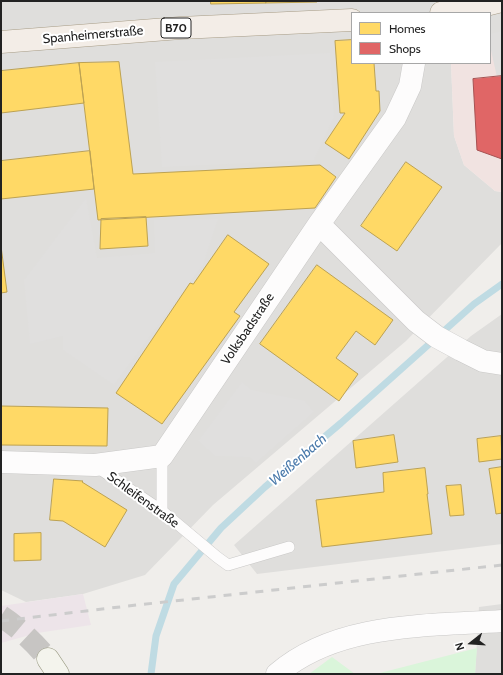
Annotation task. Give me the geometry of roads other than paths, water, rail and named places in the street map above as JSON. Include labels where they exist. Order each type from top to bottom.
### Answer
[{"type":"main road","points":[[446,12],[502,1]]},
{"type":"main road","name":"Spanheimerstraße","points":[[1,42],[180,28],[351,20]]},
{"type":"street","name":"Volksbadstraße","points":[[162,456],[319,224],[395,118],[410,86],[414,64]]},
{"type":"street","points":[[319,224],[416,321],[437,337],[461,350],[483,361],[502,364]]},
{"type":"street","points":[[1,462],[95,465],[162,456]]},
{"type":"street","points":[[277,674],[303,655],[354,635],[396,628],[502,621]]},
{"type":"lane","points":[[162,456],[162,511]]},
{"type":"lane","name":"Schleifenstraße","points":[[95,465],[162,511],[228,565],[289,547]]},
{"type":"waterway","name":"Weißenbach","points":[[151,674],[156,636],[174,584],[221,528],[265,487],[341,423],[474,304],[502,284]]},
{"type":"tunnel","points":[[1,616],[14,625],[48,659]]},
{"type":"railway","points":[[1,621],[502,565]]}]
